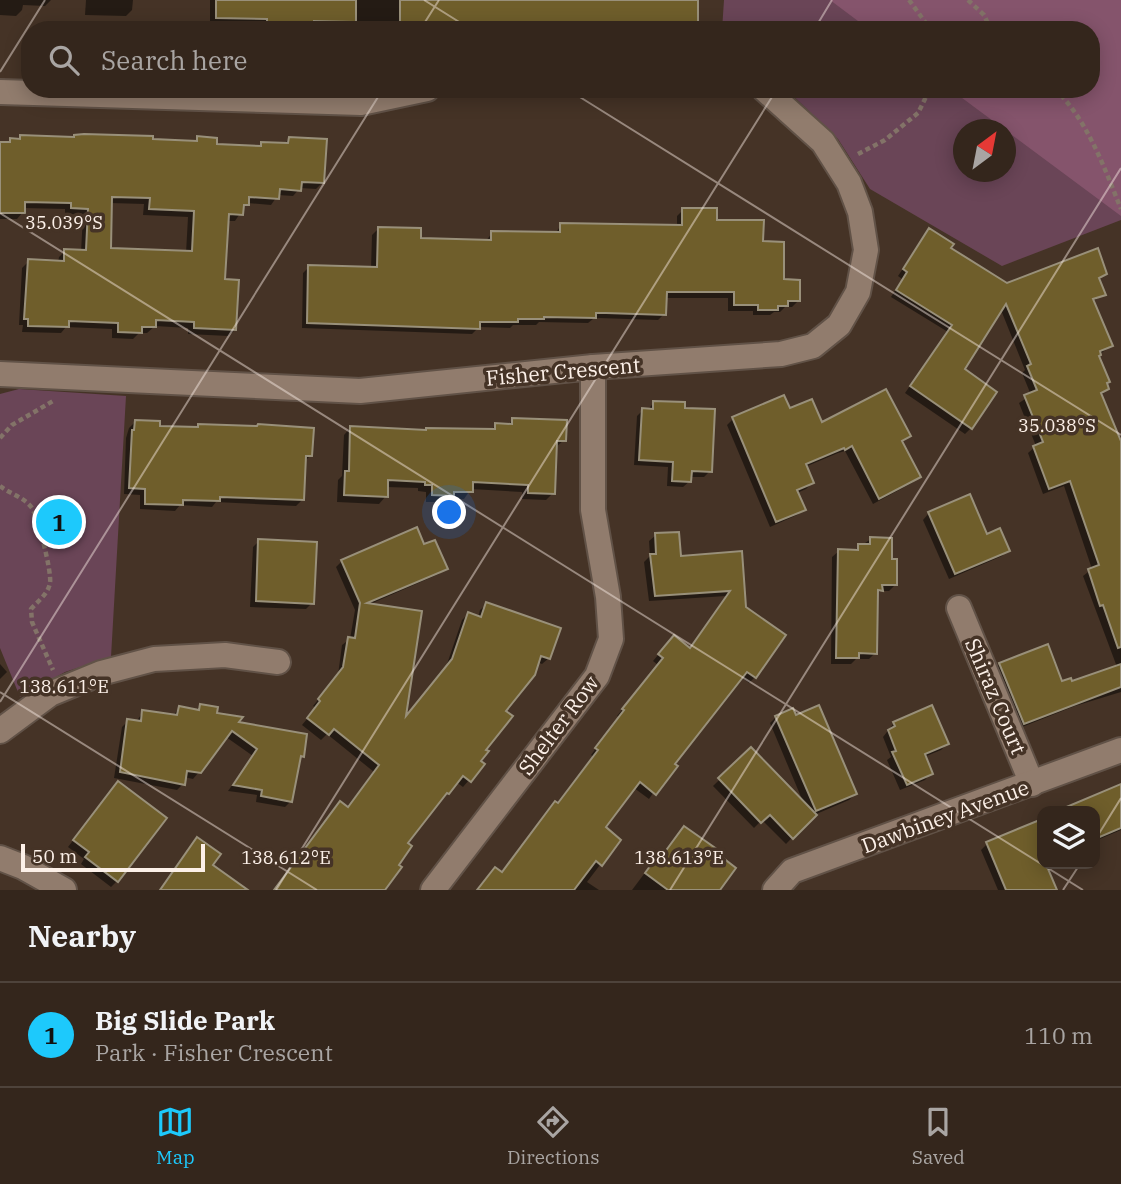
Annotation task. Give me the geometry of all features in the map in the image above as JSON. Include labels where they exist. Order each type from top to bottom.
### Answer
[{"type":"street","points":[[0,92],[21,93]]},
{"type":"street","points":[[197,98],[361,103],[385,98]]},
{"type":"street","name":"Fisher Crescent","points":[[0,374],[360,391],[593,367],[781,354],[813,346],[839,325],[858,292],[866,250],[860,212],[838,163],[823,142],[776,98]]},
{"type":"street","name":"Shelter Row","points":[[433,890],[597,676],[611,639],[608,597],[593,510],[593,367]]},
{"type":"street","name":"Shiraz Court","points":[[959,608],[1032,784]]},
{"type":"street","points":[[0,731],[50,694],[101,673],[154,659],[225,655],[278,663]]},
{"type":"street","name":"Dawbiney Avenue","points":[[775,890],[792,871],[1121,750]]},
{"type":"street","points":[[0,858],[23,867],[64,890]]},
{"type":"path","points":[[909,0],[924,21]]},
{"type":"path","points":[[968,0],[985,15],[987,21]]},
{"type":"path","points":[[838,163],[885,140],[918,113],[926,98]]},
{"type":"path","points":[[1062,98],[1082,123],[1102,160],[1121,209]]},
{"type":"path","points":[[0,438],[12,425],[62,396],[64,377]]},
{"type":"path","points":[[0,486],[21,497],[33,509],[49,565],[50,583],[47,593],[31,609],[32,622],[61,690]]},
{"type":"shaded area","points":[[724,0],[1121,0],[1121,220],[1002,266],[870,189],[838,139],[795,98],[1100,98],[1100,21],[723,21]]},
{"type":"shaded area","points":[[830,0],[1121,0],[1121,216],[1016,138],[1016,119],[990,119],[962,98],[1100,98],[1100,21],[858,21]]},
{"type":"shaded area","points":[[19,389],[126,396],[111,657],[65,672],[20,697],[0,648],[0,394]]},
{"type":"building","points":[[216,0],[356,0],[356,21],[216,18]]},
{"type":"building","points":[[400,0],[698,0],[698,21],[400,21]]},
{"type":"building","points":[[20,135],[153,136],[153,139],[197,141],[197,136],[217,138],[217,144],[261,146],[261,142],[288,143],[289,137],[327,139],[324,183],[302,182],[301,191],[280,189],[279,199],[249,197],[249,205],[244,205],[243,215],[229,214],[225,279],[239,280],[236,330],[194,328],[194,322],[156,320],[156,327],[142,327],[142,333],[118,332],[118,323],[69,321],[69,327],[28,326],[28,319],[24,319],[28,259],[64,261],[64,249],[86,250],[88,209],[71,208],[71,203],[25,202],[25,213],[0,213],[0,142],[10,142],[10,138],[20,139]],"holes":[[[112,197],[150,198],[149,209],[194,211],[192,251],[111,248]]]},
{"type":"building","points":[[682,208],[717,208],[717,220],[764,220],[763,241],[784,242],[784,279],[800,280],[800,301],[788,301],[788,306],[778,306],[778,310],[758,310],[758,305],[734,305],[734,292],[667,292],[666,315],[596,313],[596,318],[544,317],[518,319],[518,322],[480,322],[480,329],[307,323],[308,265],[377,267],[378,227],[421,228],[421,238],[491,240],[491,231],[560,232],[560,223],[682,225]]},
{"type":"building","points":[[929,228],[954,244],[951,248],[1007,283],[1098,248],[1107,274],[1099,278],[1106,295],[1093,299],[1113,346],[1100,351],[1099,356],[1110,382],[1107,383],[1109,389],[1101,393],[1121,441],[1121,647],[1118,648],[1103,605],[1100,606],[1088,569],[1099,565],[1070,481],[1049,489],[1033,446],[1043,442],[1024,395],[1037,390],[1027,366],[1031,364],[1006,304],[965,369],[997,392],[972,429],[910,386],[952,325],[896,290],[907,272],[903,269]]},
{"type":"building","points":[[886,389],[911,436],[902,441],[921,477],[879,499],[852,446],[845,450],[844,448],[806,464],[814,483],[797,490],[806,510],[776,522],[732,417],[784,395],[790,408],[812,399],[822,422]]},
{"type":"building","points":[[653,401],[685,402],[685,408],[715,409],[712,472],[692,471],[691,482],[672,481],[673,462],[639,460],[642,408],[653,409]]},
{"type":"building","points":[[512,418],[567,420],[566,441],[557,441],[555,494],[528,493],[528,485],[473,482],[473,492],[454,492],[454,496],[432,495],[432,485],[425,485],[425,482],[388,480],[388,497],[344,495],[345,471],[349,471],[350,426],[426,430],[495,429],[495,423],[512,424]]},
{"type":"building","points":[[135,420],[160,421],[160,426],[258,424],[314,428],[312,456],[306,456],[304,500],[220,497],[220,501],[183,500],[183,505],[145,504],[145,489],[129,488],[132,430]]},
{"type":"building","points":[[970,494],[987,534],[1000,528],[1010,551],[955,574],[928,512]]},
{"type":"building","points":[[417,527],[424,544],[435,540],[448,569],[367,603],[422,611],[406,716],[452,659],[468,612],[481,617],[486,602],[561,628],[550,659],[541,656],[535,675],[506,711],[513,716],[486,750],[489,751],[481,761],[485,764],[471,782],[463,776],[449,794],[447,793],[408,843],[412,846],[399,865],[402,867],[385,890],[274,890],[340,801],[348,807],[379,765],[334,729],[329,735],[307,718],[343,667],[348,637],[355,638],[360,603],[341,560]]},
{"type":"building","points":[[679,532],[681,556],[742,551],[746,607],[786,635],[756,678],[747,672],[675,764],[678,766],[656,795],[640,782],[606,827],[621,840],[602,866],[596,861],[574,890],[477,890],[495,867],[502,872],[555,801],[558,803],[598,750],[595,748],[624,710],[622,709],[663,658],[658,654],[674,635],[690,648],[730,591],[655,596],[650,554],[656,554],[655,533]]},
{"type":"building","points":[[870,537],[892,538],[892,559],[897,559],[897,585],[882,585],[883,591],[878,590],[877,654],[859,653],[859,658],[836,658],[838,549],[858,550],[858,544],[870,544]]},
{"type":"building","points":[[258,539],[317,542],[314,604],[256,601]]},
{"type":"building","points":[[1048,644],[1062,681],[1071,678],[1072,681],[1121,664],[1121,687],[1024,724],[999,663]]},
{"type":"building","points":[[200,704],[218,707],[217,713],[243,717],[239,722],[307,734],[292,802],[261,796],[262,790],[233,785],[257,749],[232,731],[201,773],[187,771],[185,785],[120,772],[127,719],[141,721],[142,710],[177,715],[179,706],[199,710]]},
{"type":"building","points":[[819,705],[857,794],[816,811],[775,716],[793,708],[796,715]]},
{"type":"building","points":[[932,705],[949,744],[925,754],[933,774],[907,785],[892,752],[896,751],[888,730],[895,726],[893,722]]},
{"type":"building","points":[[751,747],[817,815],[793,839],[770,815],[761,823],[718,778]]},
{"type":"building","points":[[118,781],[167,818],[118,882],[85,857],[89,852],[73,840]]},
{"type":"building","points":[[1121,784],[1121,828],[1100,837],[1100,806],[1069,806]]},
{"type":"building","points":[[1037,821],[1037,869],[1048,869],[1057,890],[1006,890],[986,842]]},
{"type":"building","points":[[684,826],[721,852],[718,854],[736,868],[720,890],[668,890],[645,873],[656,858],[659,860]]},
{"type":"building","points":[[197,837],[221,854],[213,865],[248,890],[160,890]]},
{"type":"place","name":"Big Slide Park","points":[[59,522]]}]
